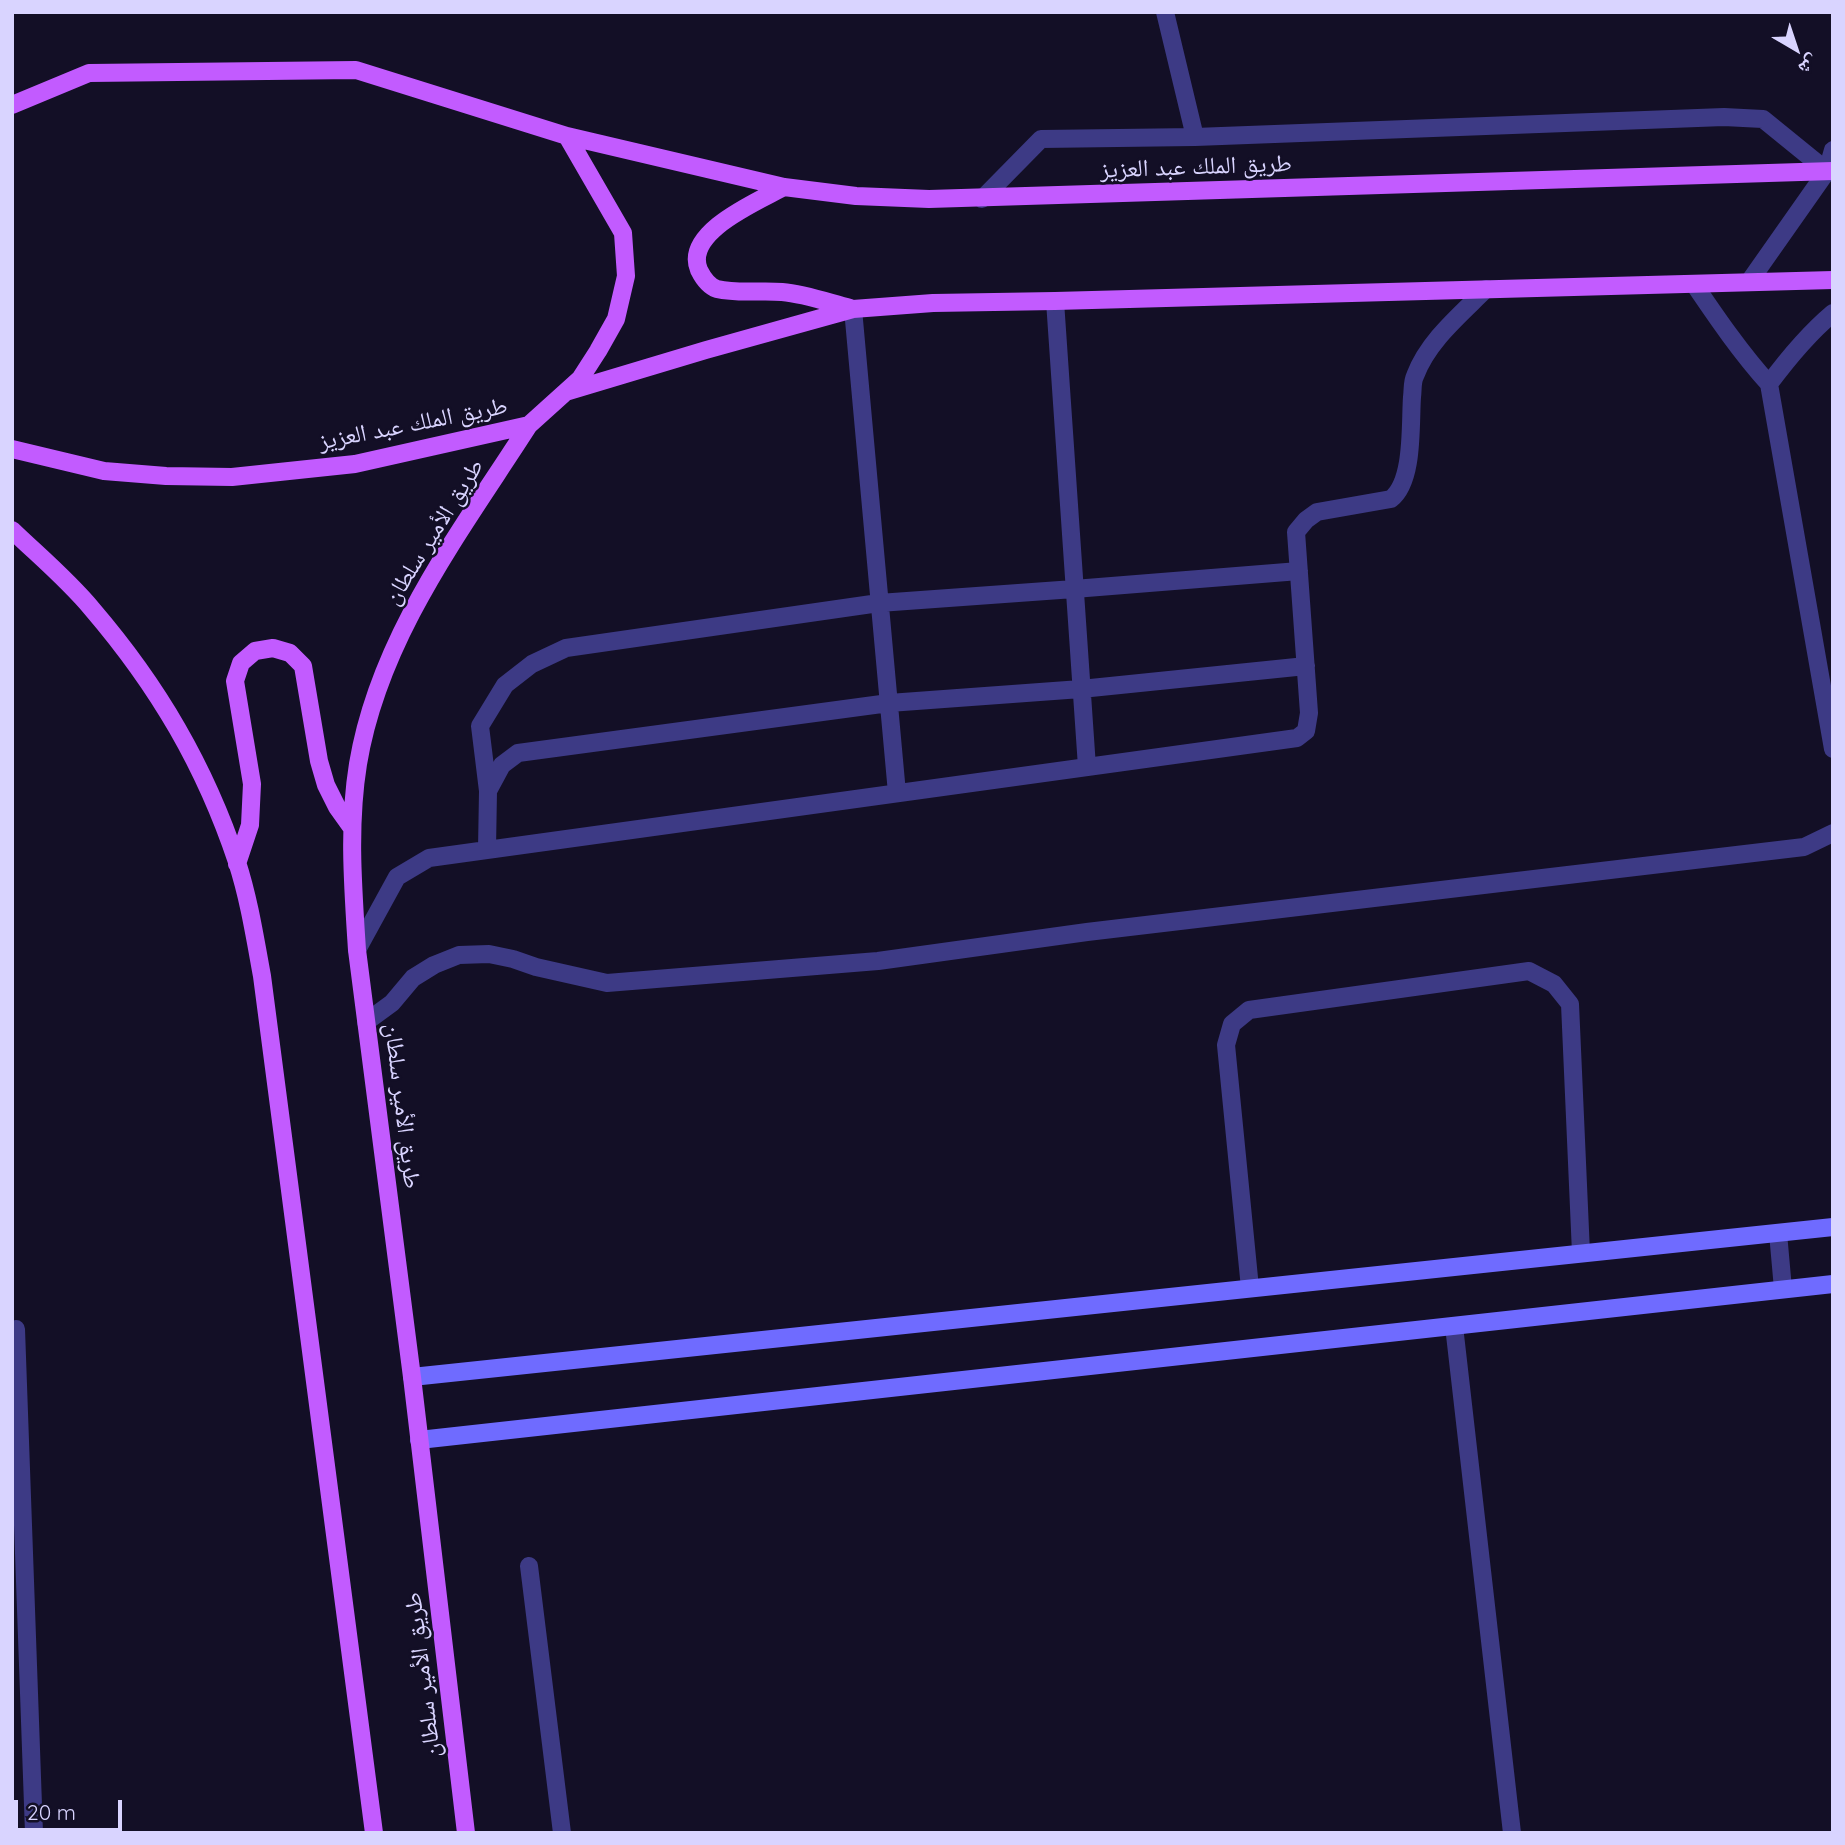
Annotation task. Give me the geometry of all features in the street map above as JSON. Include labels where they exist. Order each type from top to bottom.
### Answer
[{"type":"main road","name":"طريق الملك عبد العزيز","points":[[12,105],[89,73],[356,70],[567,136],[784,187],[856,196],[929,199],[1830,171]]},
{"type":"main road","name":"طريق الملك عبد العزيز","points":[[12,449],[104,471],[232,477],[355,464],[529,425],[580,379],[616,319],[626,276],[623,233],[567,136]]},
{"type":"main road","points":[[784,187],[729,217],[703,240],[697,258],[702,275],[708,284],[715,288],[785,292],[853,309]]},
{"type":"main road","points":[[566,392],[853,309],[933,303],[1833,280]]},
{"type":"main road","name":"طريق الأمير سلطان","points":[[467,1833],[357,950],[352,828],[359,763],[374,701],[397,640],[427,583],[529,425]]},
{"type":"main road","points":[[12,530],[90,606],[137,664],[178,727],[195,760],[211,793],[237,864],[252,920],[262,976],[374,1833]]},
{"type":"main road","points":[[237,864],[250,825],[252,784],[235,681],[241,663],[255,652],[273,648],[290,653],[303,666],[319,761],[326,785],[352,828]]},
{"type":"street","points":[[1165,12],[1195,137]]},
{"type":"street","points":[[982,199],[1041,139],[1195,137],[1724,117],[1763,119],[1830,171]]},
{"type":"street","points":[[1749,282],[1830,171],[1833,150]]},
{"type":"street","points":[[1694,284],[1725,329],[1769,384],[1833,749]]},
{"type":"street","points":[[357,950],[397,877],[429,858],[1297,738],[1306,731],[1309,713],[1296,532],[1317,512],[1391,499],[1398,494],[1408,465],[1413,379],[1431,346],[1486,289]]},
{"type":"street","points":[[1055,301],[1087,767]]},
{"type":"street","points":[[853,309],[897,793]]},
{"type":"street","points":[[1769,384],[1812,330],[1833,313]]},
{"type":"street","points":[[487,849],[488,791],[480,726],[505,685],[532,664],[566,648],[879,603],[1299,571]]},
{"type":"street","points":[[488,791],[502,765],[517,753],[889,703],[1081,689],[1306,667]]},
{"type":"street","points":[[366,1022],[392,1003],[413,978],[434,965],[459,955],[489,954],[607,983],[878,961],[1087,932],[1804,847],[1833,833]]},
{"type":"street","points":[[1250,1288],[1226,1045],[1232,1024],[1249,1010],[1529,971],[1554,984],[1570,1004],[1581,1254]]},
{"type":"street","points":[[412,1377],[1833,1227]]},
{"type":"street","points":[[1778,1233],[1783,1289]]},
{"type":"street","points":[[419,1440],[1833,1284]]},
{"type":"street","points":[[1454,1326],[1512,1833]]},
{"type":"street","points":[[16,1329],[34,1833]]},
{"type":"street","points":[[529,1566],[562,1833]]}]
